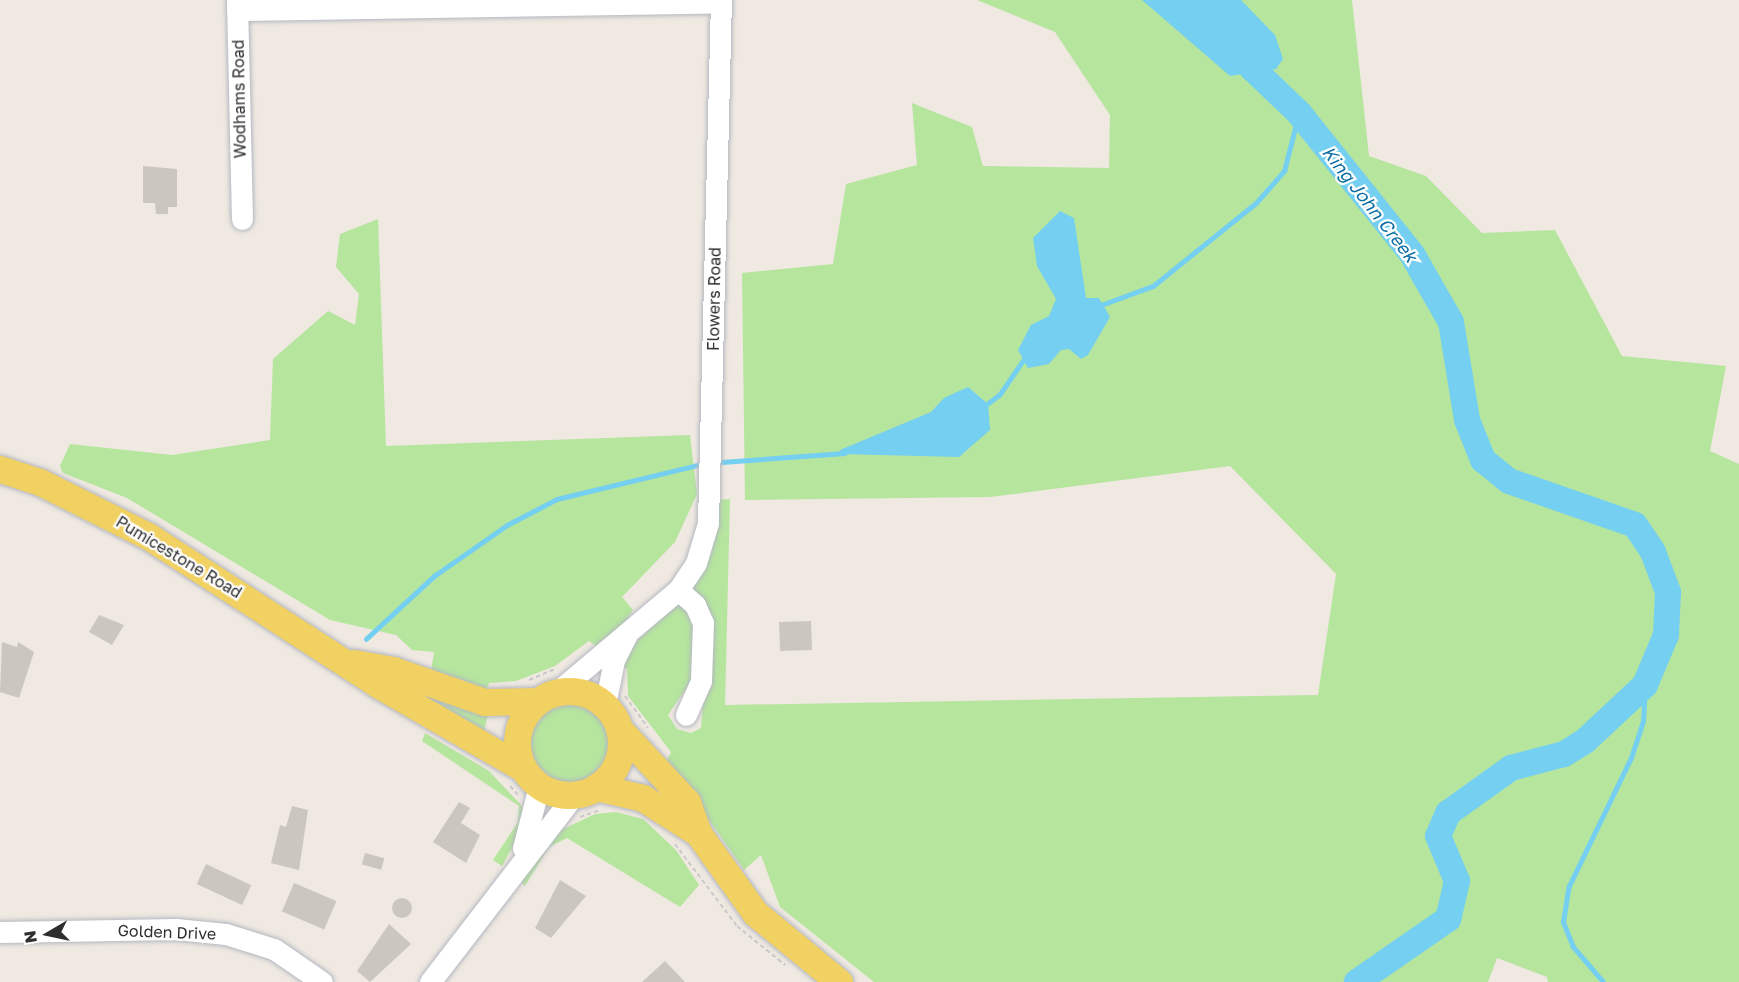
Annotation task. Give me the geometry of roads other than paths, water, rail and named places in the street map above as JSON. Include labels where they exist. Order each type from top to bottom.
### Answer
[{"type":"main road","name":"Pumicestone Road","points":[[0,469],[40,482],[148,536],[531,777]]},
{"type":"main road","name":"Pumicestone Road","points":[[350,663],[393,670],[485,702],[545,685]]},
{"type":"main road","points":[[585,791],[617,762],[619,729],[614,698],[545,685],[518,732],[531,777],[585,791],[652,802],[698,833]]},
{"type":"main road","points":[[619,729],[687,802],[698,833],[754,913],[839,982]]},
{"type":"street","points":[[237,5],[721,1]]},
{"type":"street","name":"Flowers Road","points":[[545,685],[628,634],[678,590],[696,563],[708,523],[721,1]]},
{"type":"street","name":"Wodhams Road","points":[[237,5],[250,190],[242,219]]},
{"type":"street","points":[[678,590],[695,605],[703,623],[701,681],[686,715]]},
{"type":"street","name":"Flowers Road","points":[[614,698],[614,660],[628,634]]},
{"type":"street","points":[[517,862],[534,819],[531,777]]},
{"type":"street","points":[[430,982],[517,862],[585,791]]},
{"type":"street","name":"Golden Drive","points":[[0,932],[176,929],[226,934],[274,949],[322,982]]},
{"type":"water","points":[[1142,0],[1241,0],[1275,35],[1283,59],[1276,69],[1230,76]]},
{"type":"water","points":[[1060,211],[1074,218],[1086,298],[1099,298],[1110,317],[1088,355],[1081,359],[1069,349],[1061,350],[1049,364],[1028,368],[1018,350],[1031,325],[1049,316],[1056,299],[1037,266],[1033,238]]},
{"type":"water","points":[[968,387],[988,404],[990,430],[959,457],[841,454],[840,450],[931,412],[944,398]]},
{"type":"waterway","name":"King John Creek","points":[[1209,0],[1252,68],[1299,113],[1412,254],[1451,322],[1467,420],[1483,460],[1509,481],[1635,525],[1653,552],[1668,592],[1666,635],[1645,685],[1585,741],[1564,754],[1511,768],[1448,813],[1438,836],[1457,881],[1448,919],[1357,982]]},
{"type":"waterway","points":[[1101,305],[1153,286],[1256,203],[1284,171],[1299,113]]},
{"type":"waterway","points":[[983,407],[1000,394],[1024,359]]},
{"type":"waterway","points":[[722,462],[845,453]]},
{"type":"waterway","points":[[366,639],[434,576],[507,525],[557,499],[702,464]]},
{"type":"waterway","points":[[1603,982],[1573,947],[1563,922],[1569,886],[1631,758],[1643,722],[1645,685]]}]
